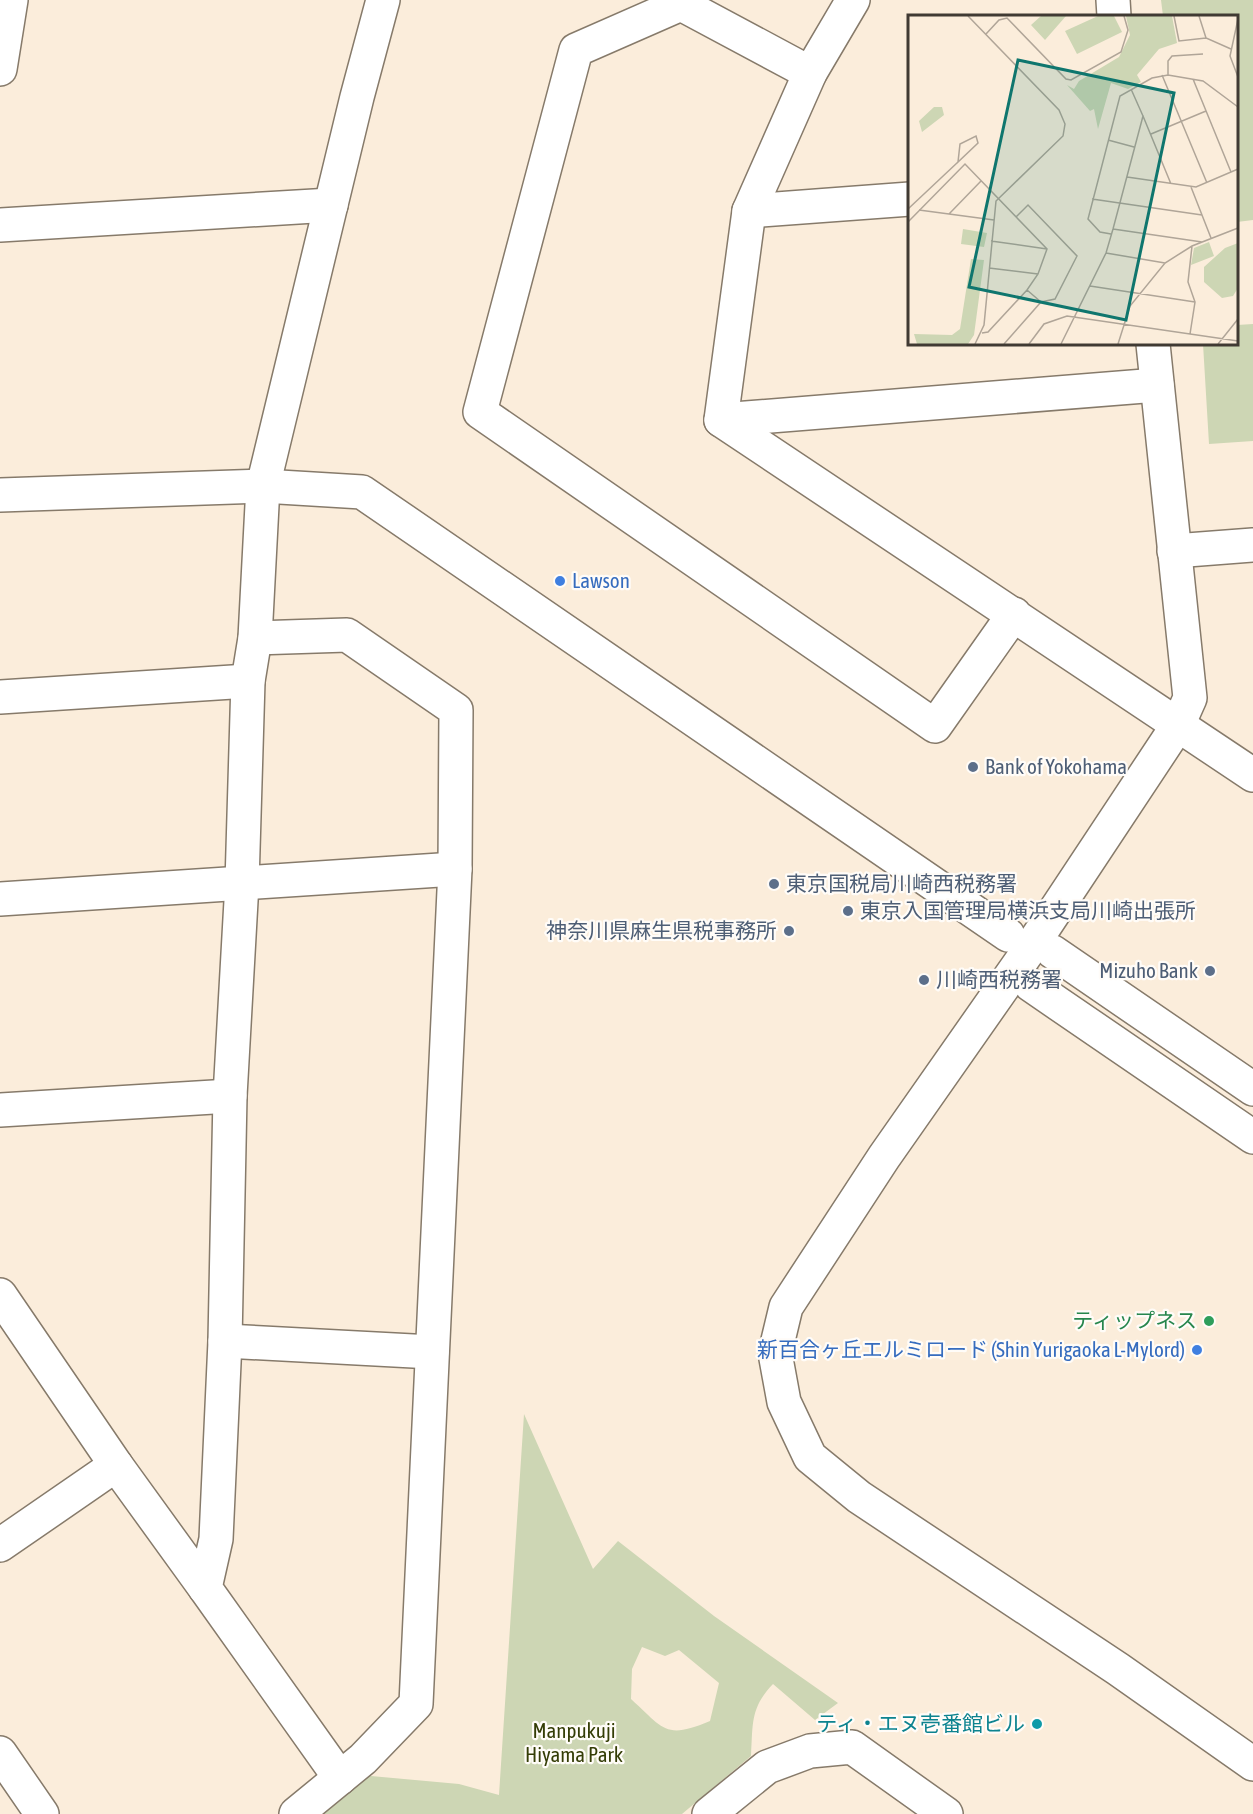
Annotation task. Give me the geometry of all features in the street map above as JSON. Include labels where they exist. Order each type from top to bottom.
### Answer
[{"type":"street","points":[[0,69],[11,0]]},
{"type":"street","points":[[205,1588],[216,1539],[225,1341],[230,1096],[242,883],[248,681],[255,638],[263,486],[357,97],[383,0]]},
{"type":"street","points":[[721,420],[749,211],[810,73],[853,0]]},
{"type":"street","points":[[1113,0],[1114,15]]},
{"type":"street","points":[[810,73],[682,2],[576,50],[480,412],[935,726],[1014,614]]},
{"type":"street","points":[[749,211],[908,199]]},
{"type":"street","points":[[0,225],[331,205]]},
{"type":"street","points":[[1154,345],[1190,698],[1178,725],[1029,950],[884,1157],[786,1307],[775,1353],[784,1402],[810,1457],[859,1497],[1118,1669],[1253,1764]]},
{"type":"street","points":[[721,420],[1157,385]]},
{"type":"street","points":[[721,420],[1253,775]]},
{"type":"street","points":[[0,495],[263,486],[362,492],[1008,936]]},
{"type":"street","points":[[1174,551],[1253,545]]},
{"type":"street","points":[[255,638],[347,634],[456,710],[455,869],[416,1704],[363,1759],[296,1814]]},
{"type":"street","points":[[0,697],[248,681]]},
{"type":"street","points":[[0,899],[455,869]]},
{"type":"street","points":[[1053,952],[1253,1089]]},
{"type":"street","points":[[1030,985],[1252,1137]]},
{"type":"street","points":[[0,1110],[230,1096]]},
{"type":"street","points":[[0,1295],[116,1465],[340,1778]]},
{"type":"street","points":[[225,1341],[432,1352]]},
{"type":"street","points":[[0,1545],[116,1465]]},
{"type":"street","points":[[708,1814],[767,1767],[810,1751],[852,1747],[946,1814]]},
{"type":"street","points":[[0,1753],[42,1814]]},
{"type":"green space","points":[[1161,0],[1253,0],[1253,220],[1238,222],[1238,15],[1163,15]]},
{"type":"green space","points":[[1253,324],[1253,441],[1209,444],[1203,345],[1238,345],[1238,325]]},
{"type":"green space","name":"Manpukuji Hiyama Park","points":[[524,1414],[593,1569],[618,1541],[714,1616],[838,1703],[815,1720],[773,1684],[756,1709],[751,1756],[682,1814],[319,1814],[360,1775],[459,1784],[499,1795]],"holes":[[[642,1647],[665,1656],[679,1650],[719,1683],[710,1721],[683,1730],[666,1728],[651,1718],[631,1699],[632,1669]]]},
{"type":"place","name":"Lawson","points":[[560,581]]},
{"type":"place","name":"Bank of Yokohama","points":[[973,767]]},
{"type":"place","name":"東京国税局川崎西税務署","points":[[774,884]]},
{"type":"place","name":"東京入国管理局横浜支局川崎出張所","points":[[848,911]]},
{"type":"place","name":"神奈川県麻生県税事務所","points":[[789,931]]},
{"type":"place","name":"Mizuho Bank","points":[[1210,971]]},
{"type":"place","name":"川崎西税務署","points":[[924,980]]},
{"type":"place","name":"ティップネス","points":[[1209,1321]]},
{"type":"place","name":"新百合ヶ丘エルミロード (Shin Yurigaoka L-Mylord)","points":[[1197,1350]]},
{"type":"place","name":"ティ・エヌ壱番館ビル","points":[[1037,1724]]}]
